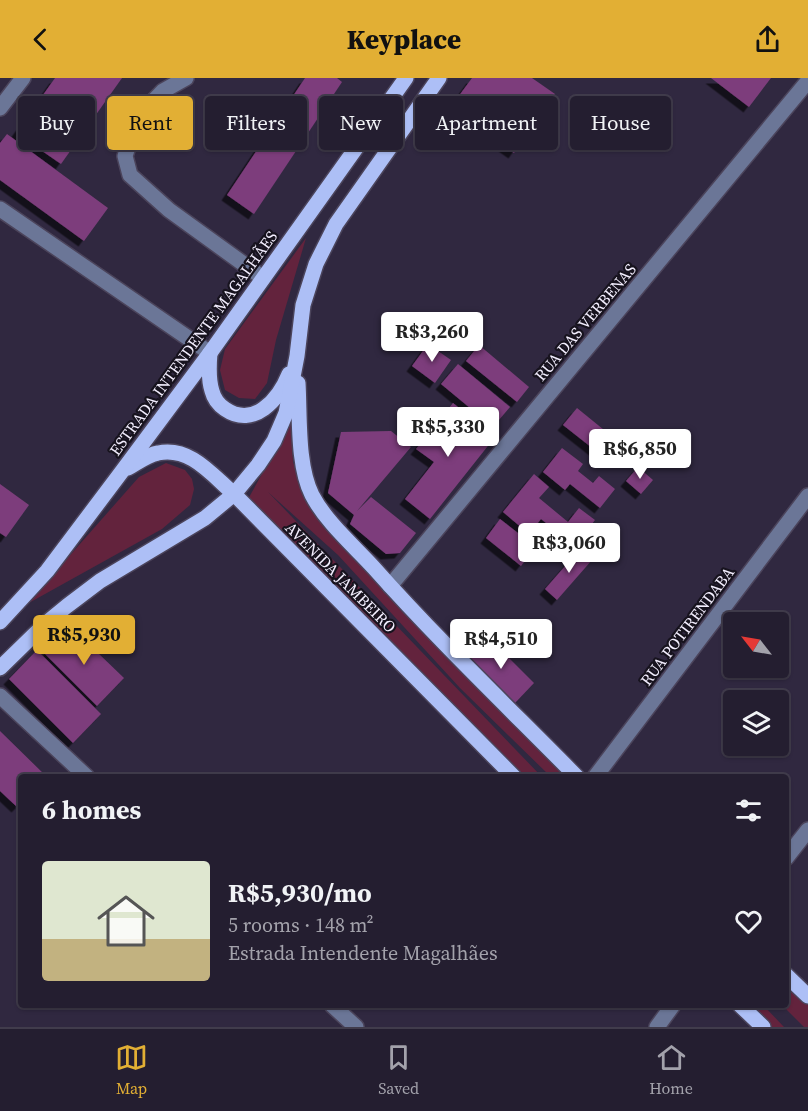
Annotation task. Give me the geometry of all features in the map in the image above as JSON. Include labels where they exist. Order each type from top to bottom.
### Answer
[{"type":"main road","name":"ESTRADA INTENDENTE MAGALHÃES","points":[[0,622],[47,571],[123,470],[210,353],[406,78]]},
{"type":"main road","points":[[0,668],[45,624],[75,599],[100,581],[205,518],[234,494],[258,465],[274,441],[286,414],[297,356],[303,305],[316,264],[336,224],[439,78]]},
{"type":"main road","points":[[210,353],[209,371],[212,391],[219,405],[233,414],[245,416],[260,412],[274,401],[297,356]]},
{"type":"main road","name":"AVENIDA JAMBEIRO","points":[[297,356],[300,449],[312,495],[328,518],[390,586],[574,774]]},
{"type":"main road","name":"AVENIDA JAMBEIRO","points":[[123,470],[157,453],[175,452],[198,462],[234,494],[511,774]]},
{"type":"main road","points":[[789,978],[808,996]]},
{"type":"main road","points":[[743,1008],[763,1027]]},
{"type":"street","points":[[0,108],[23,78]]},
{"type":"street","points":[[186,78],[163,91],[138,117],[125,156],[130,175],[169,210],[263,278]]},
{"type":"street","name":"RUA DAS VERBENAS","points":[[390,586],[808,81]]},
{"type":"street","points":[[0,209],[210,353]]},
{"type":"street","name":"RUA POTIRENDABA","points":[[597,774],[808,496]]},
{"type":"street","points":[[0,696],[84,774]]},
{"type":"street","points":[[789,854],[808,830]]},
{"type":"street","points":[[335,1008],[356,1027]]},
{"type":"street","points":[[657,1027],[671,1008]]},
{"type":"shaded area","points":[[306,238],[276,340],[267,383],[255,399],[239,398],[225,390],[220,370],[225,349]]},
{"type":"shaded area","points":[[291,421],[293,462],[307,500],[568,774],[548,774],[460,688],[338,555],[268,492],[539,774],[512,774],[247,501]]},
{"type":"shaded area","points":[[166,463],[185,470],[192,479],[194,489],[190,505],[162,529],[27,604],[139,477]]},
{"type":"shaded area","points":[[789,981],[808,1000],[808,1027],[804,1027],[785,1008],[789,1008]]},
{"type":"shaded area","points":[[732,1008],[766,1008],[784,1027],[751,1027]]},
{"type":"building","points":[[55,78],[122,78],[107,96],[95,116],[95,96],[42,96]]},
{"type":"building","points":[[305,78],[337,78],[342,82],[333,96],[319,96],[319,116],[307,134],[307,96],[293,96]]},
{"type":"building","points":[[472,78],[532,78],[555,94],[554,96],[459,96]]},
{"type":"building","points":[[711,78],[771,78],[749,107]]},
{"type":"building","points":[[7,134],[18,142],[18,150],[29,150],[108,208],[84,241],[0,180],[0,143]]},
{"type":"building","points":[[41,150],[71,150],[61,164]]},
{"type":"building","points":[[257,150],[297,150],[254,214],[227,195]]},
{"type":"building","points":[[428,344],[451,360],[435,383],[412,366]]},
{"type":"building","points":[[479,345],[529,387],[517,402],[466,361]]},
{"type":"building","points":[[458,364],[510,407],[493,427],[441,384]]},
{"type":"building","points":[[453,403],[495,437],[430,519],[405,499],[434,462],[416,449]]},
{"type":"building","points":[[577,408],[609,434],[596,451],[563,425]]},
{"type":"building","points":[[391,431],[411,447],[357,511],[371,497],[416,533],[400,553],[386,554],[350,524],[354,515],[328,493],[341,432]]},
{"type":"building","points":[[562,448],[583,464],[578,471],[593,483],[599,476],[615,489],[600,508],[570,484],[565,490],[543,472]]},
{"type":"building","points":[[638,467],[653,480],[641,494],[626,481]]},
{"type":"building","points":[[534,474],[549,487],[539,498],[568,522],[579,508],[595,520],[575,546],[541,519],[529,534],[503,512]]},
{"type":"building","points":[[0,484],[29,505],[6,537],[0,533]]},
{"type":"building","points":[[500,519],[536,547],[521,566],[486,538]]},
{"type":"building","points":[[580,549],[592,560],[557,600],[545,589]]},
{"type":"building","points":[[71,627],[124,678],[97,706],[45,654]]},
{"type":"building","points":[[488,637],[534,683],[515,703],[468,656]]},
{"type":"building","points":[[37,650],[101,714],[73,743],[9,679]]},
{"type":"building","points":[[0,731],[44,774],[18,774],[17,807],[0,791]]}]
